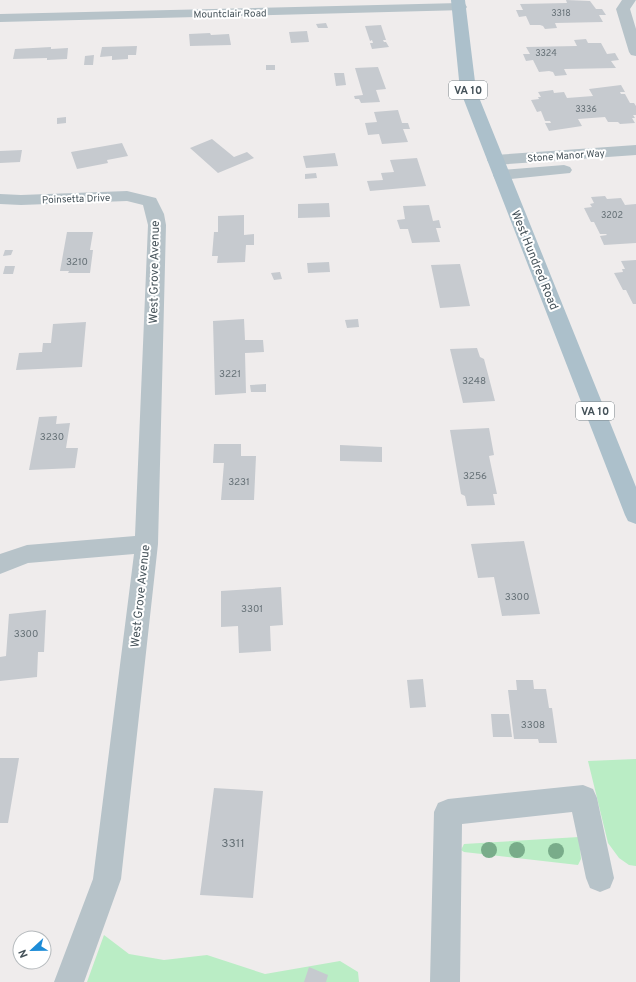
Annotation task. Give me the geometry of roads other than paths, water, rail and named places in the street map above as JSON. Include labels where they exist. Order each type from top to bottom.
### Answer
[{"type":"main road","name":"West Hundred Road","points":[[459,3],[468,90],[636,515]]},
{"type":"street","points":[[87,16],[89,0]]},
{"type":"street","points":[[629,0],[623,9],[636,52]]},
{"type":"street","name":"Mountclair Road","points":[[0,18],[459,3]]},
{"type":"street","name":"Stone Manor Way","points":[[498,167],[636,150]]},
{"type":"street","name":"Stone Manor Way","points":[[498,167],[636,164]]},
{"type":"street","name":"Poinsetta Drive","points":[[0,199],[21,200],[127,196],[150,202]]},
{"type":"street","name":"West Grove Avenue","points":[[69,982],[107,879],[146,544],[157,225],[155,214],[150,202]]},
{"type":"street","points":[[0,564],[27,554],[146,544]]},
{"type":"street","points":[[445,982],[448,812],[583,798],[600,878]]}]
